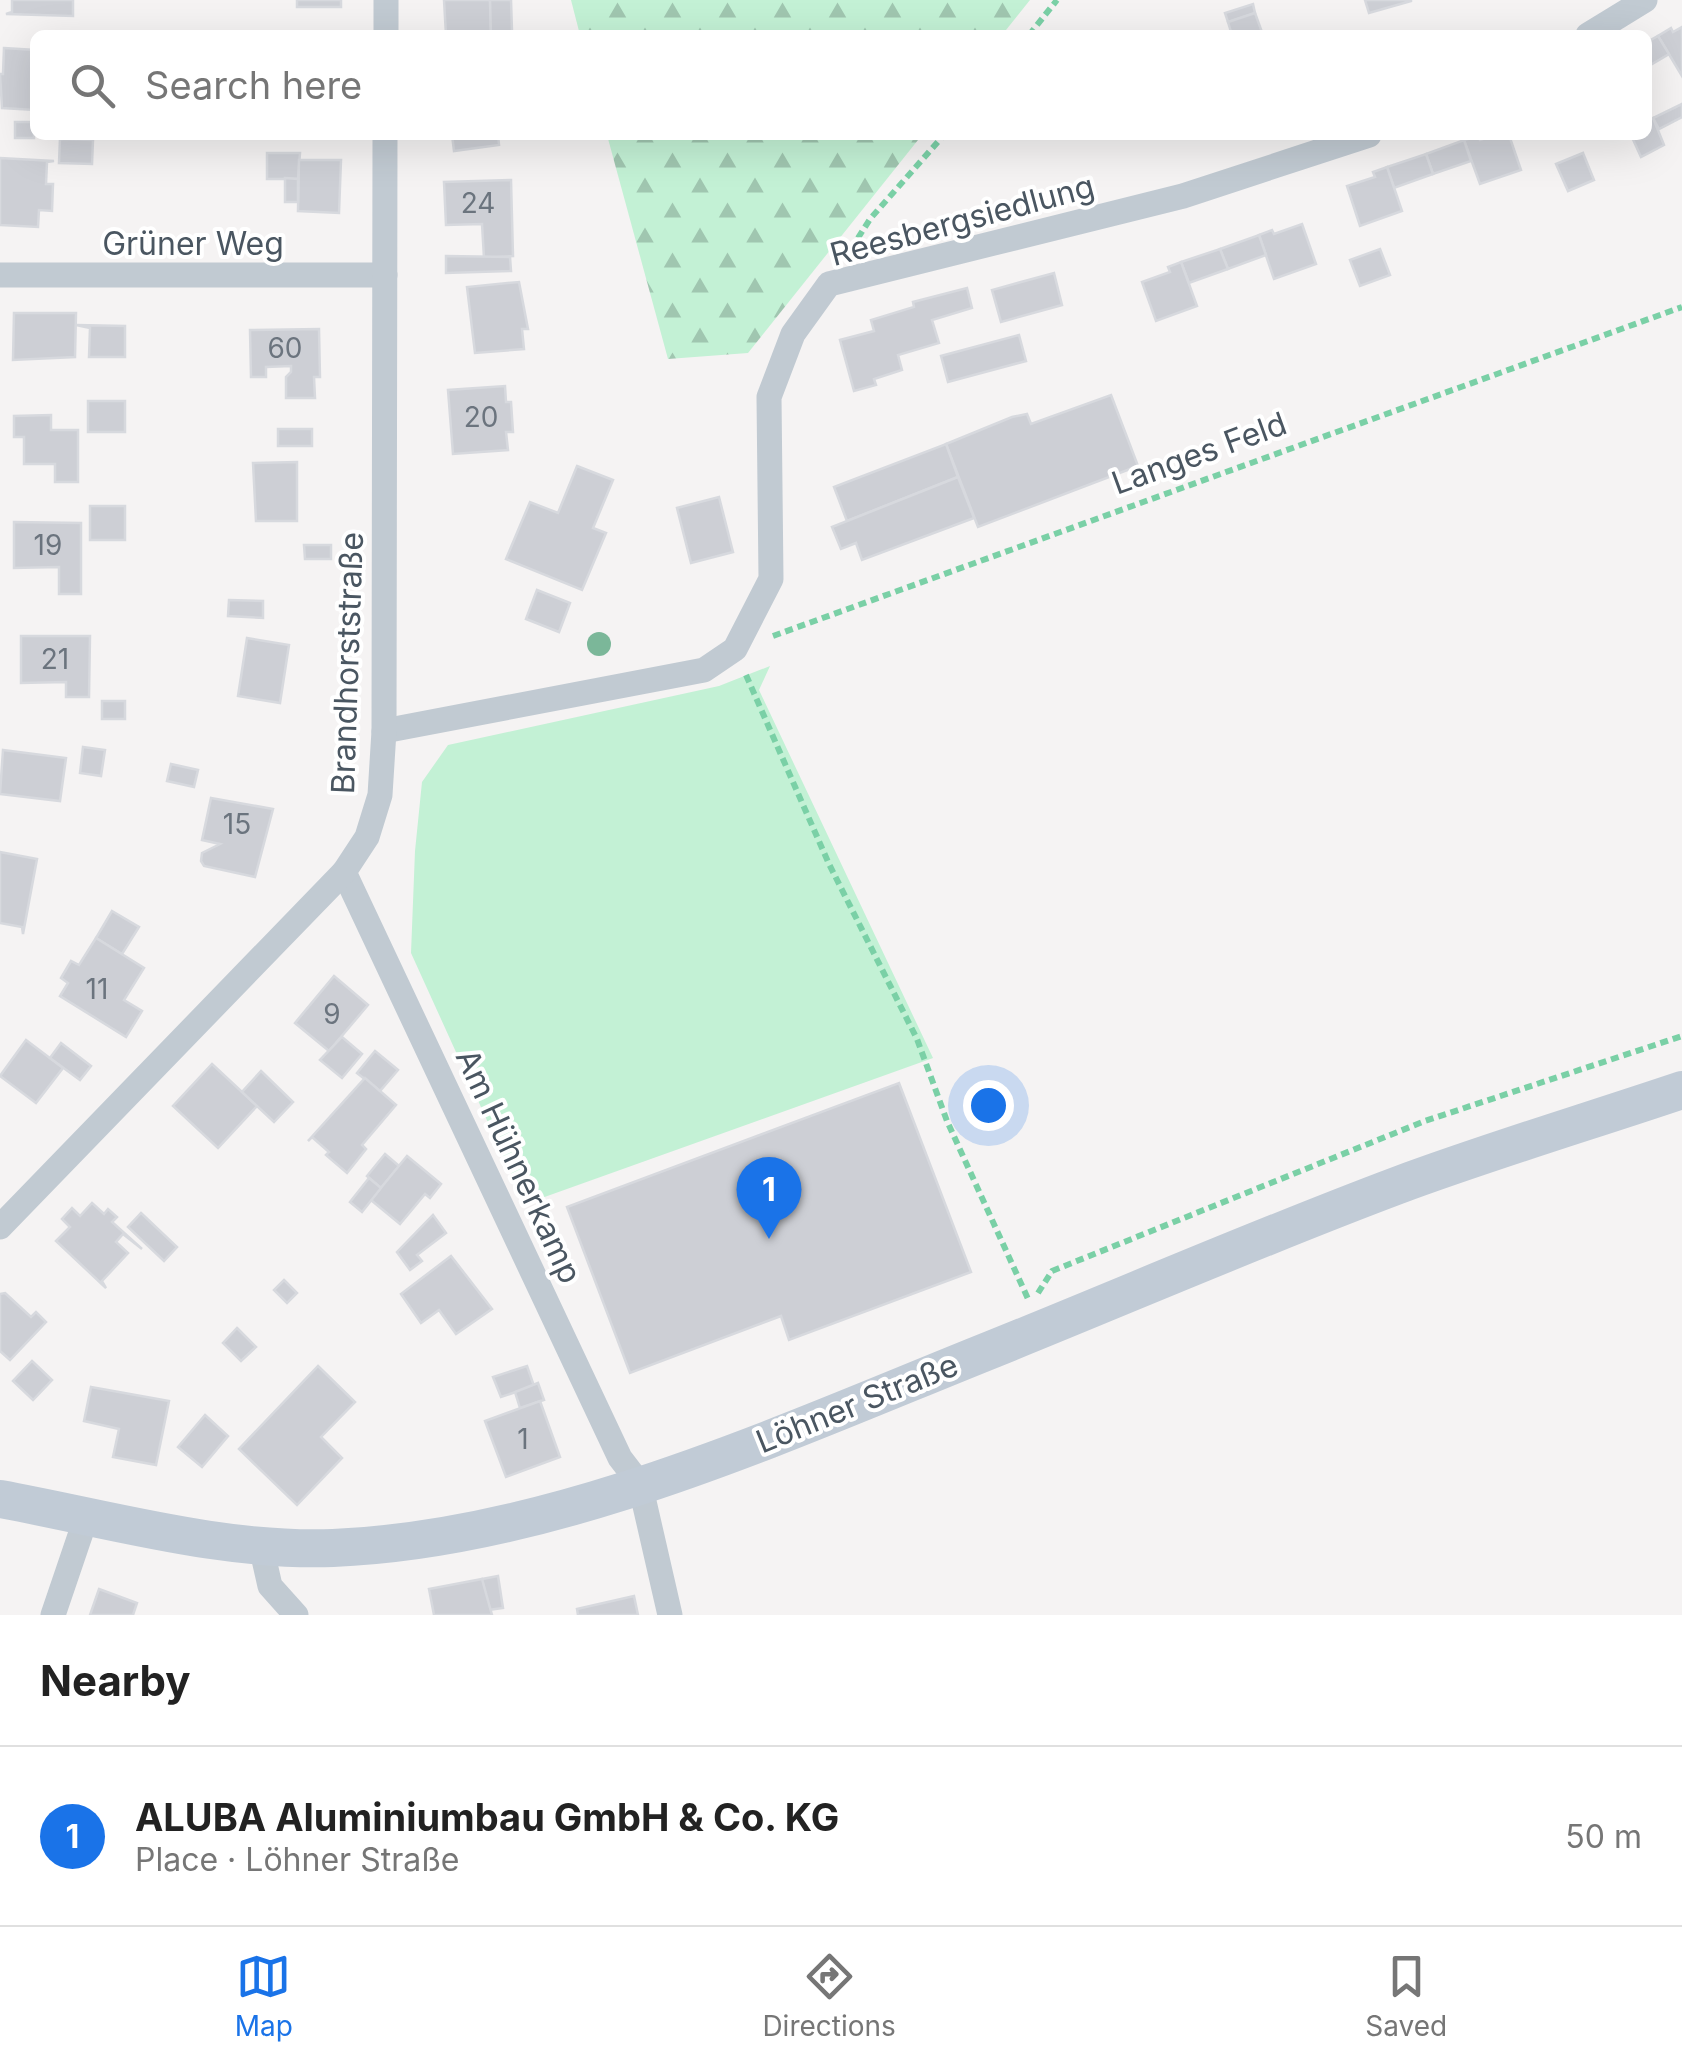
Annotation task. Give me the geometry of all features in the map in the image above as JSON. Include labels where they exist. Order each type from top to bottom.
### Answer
[{"type":"main road","name":"Löhner Straße","points":[[0,1499],[260,1546],[334,1548],[464,1532],[640,1484],[833,1413],[1396,1186],[1682,1090]]},
{"type":"street","points":[[386,0],[386,30]]},
{"type":"street","points":[[1596,30],[1645,0]]},
{"type":"street","name":"Brandhorststraße","points":[[0,1227],[344,872],[366,837],[380,796],[384,731],[386,140]]},
{"type":"street","name":"Reesbergsiedlung","points":[[735,650],[771,579],[769,397],[793,334],[829,284],[1183,196],[1354,140]]},
{"type":"street","name":"Grüner Weg","points":[[0,276],[385,276]]},
{"type":"street","points":[[384,731],[704,670],[735,650]]},
{"type":"street","name":"Am Hühnerkamp","points":[[344,872],[620,1458],[640,1484]]},
{"type":"street","points":[[640,1484],[670,1615]]},
{"type":"street","points":[[53,1615],[87,1515]]},
{"type":"street","points":[[260,1546],[270,1586],[296,1615]]},
{"type":"path","points":[[1033,30],[1057,0]]},
{"type":"path","points":[[829,284],[870,219],[940,140]]},
{"type":"path","name":"Langes Feld","points":[[735,650],[1682,307]]},
{"type":"path","points":[[735,650],[829,864],[917,1039],[947,1120],[1030,1306],[1052,1271],[1425,1121],[1682,1036]]},
{"type":"green space","points":[[571,0],[1030,0],[1006,30],[579,30]]},
{"type":"green space","points":[[608,140],[918,140],[748,353],[668,359]]},
{"type":"green space","points":[[770,666],[759,690],[933,1058],[525,1204],[411,953],[422,782],[448,745],[719,686]]},
{"type":"building","points":[[12,0],[73,0],[73,16],[6,14],[12,12]]},
{"type":"building","points":[[297,0],[341,0],[341,7],[297,7]]},
{"type":"building","points":[[444,0],[490,0],[491,30],[446,30]]},
{"type":"building","points":[[490,0],[511,0],[512,30],[491,30]]},
{"type":"building","points":[[1365,0],[1411,0],[1411,1],[1369,13]]},
{"type":"building","points":[[1253,4],[1255,13],[1228,22],[1225,13]]},
{"type":"building","points":[[1255,13],[1261,30],[1230,30],[1228,22]]},
{"type":"building","points":[[1682,27],[1682,76],[1658,36]]},
{"type":"building","points":[[1658,36],[1669,54],[1652,64],[1652,39]]},
{"type":"building","points":[[4,48],[30,50],[30,110],[2,108]]},
{"type":"building","points":[[1682,104],[1682,117],[1659,129],[1653,118]]},
{"type":"building","points":[[1652,118],[1664,145],[1641,157],[1633,140],[1652,140]]},
{"type":"building","points":[[15,122],[30,122],[30,138],[15,138]]},
{"type":"building","points":[[60,140],[93,140],[92,164],[59,163]]},
{"type":"building","points":[[453,140],[498,140],[499,145],[454,151]]},
{"type":"building","points":[[1464,140],[1511,140],[1521,170],[1480,184]]},
{"type":"building","points":[[1464,140],[1471,161],[1433,174],[1426,154]]},
{"type":"building","points":[[267,153],[300,153],[298,179],[267,179]]},
{"type":"building","points":[[1583,153],[1594,180],[1568,191],[1556,164]]},
{"type":"building","points":[[1426,154],[1433,174],[1394,188],[1387,167]]},
{"type":"building","points":[[0,158],[54,161],[47,162],[46,184],[53,184],[52,211],[39,210],[38,227],[0,225]]},
{"type":"building","points":[[299,160],[341,160],[339,213],[298,211]]},
{"type":"building","points":[[1387,167],[1402,211],[1360,226],[1347,186],[1375,177],[1373,172]]},
{"type":"building","points":[[285,178],[298,179],[298,202],[285,202]]},
{"type":"building","points":[[511,180],[513,256],[484,258],[482,224],[446,225],[444,182]]},
{"type":"building","points":[[1302,224],[1316,264],[1274,279],[1259,235]]},
{"type":"building","points":[[1259,235],[1266,255],[1228,269],[1220,249]]},
{"type":"building","points":[[1220,249],[1228,269],[1189,283],[1181,262]]},
{"type":"building","points":[[1380,249],[1390,275],[1360,286],[1350,260]]},
{"type":"building","points":[[446,256],[510,257],[511,271],[446,273]]},
{"type":"building","points":[[1181,262],[1197,306],[1156,321],[1142,282],[1170,272],[1168,267]]},
{"type":"building","points":[[1054,273],[1062,305],[1001,322],[992,290]]},
{"type":"building","points":[[519,282],[528,329],[522,329],[524,349],[475,353],[467,287]]},
{"type":"building","points":[[967,288],[972,308],[932,320],[939,343],[898,355],[902,370],[874,379],[876,385],[854,391],[840,340],[874,331],[871,320],[914,307],[913,302]]},
{"type":"building","points":[[14,313],[76,313],[75,357],[13,360]]},
{"type":"building","points":[[76,325],[125,326],[125,357],[89,357],[90,328]]},
{"type":"building","points":[[319,329],[320,377],[314,377],[315,398],[286,398],[286,377],[291,366],[266,367],[266,377],[251,377],[250,330]]},
{"type":"building","points":[[1019,335],[1026,361],[948,382],[941,356]]},
{"type":"building","points":[[505,386],[506,402],[511,402],[513,432],[506,432],[508,450],[453,454],[448,390]]},
{"type":"building","points":[[1111,395],[1138,466],[978,527],[946,444],[1012,417],[1027,414],[1031,424]]},
{"type":"building","points":[[88,401],[125,401],[125,432],[88,432]]},
{"type":"building","points":[[51,415],[51,430],[78,430],[78,482],[55,482],[55,464],[24,464],[24,437],[14,437],[14,416]]},
{"type":"building","points":[[278,429],[312,429],[312,446],[278,446]]},
{"type":"building","points":[[946,444],[958,477],[847,521],[834,487]]},
{"type":"building","points":[[297,462],[297,521],[256,521],[253,463]]},
{"type":"building","points":[[577,466],[613,480],[593,528],[606,533],[582,590],[506,559],[530,502],[558,513]]},
{"type":"building","points":[[958,477],[974,518],[862,560],[856,543],[841,549],[832,527]]},
{"type":"building","points":[[719,497],[733,552],[691,563],[677,508]]},
{"type":"building","points":[[90,506],[125,506],[125,540],[90,540]]},
{"type":"building","points":[[14,522],[81,523],[81,594],[59,594],[59,567],[14,568]]},
{"type":"building","points":[[304,545],[331,545],[331,559],[305,559]]},
{"type":"building","points":[[537,590],[570,603],[559,632],[526,619]]},
{"type":"building","points":[[229,600],[263,601],[263,618],[228,616]]},
{"type":"building","points":[[21,636],[90,636],[89,697],[66,697],[66,682],[21,683]]},
{"type":"building","points":[[247,638],[289,645],[280,703],[238,696]]},
{"type":"building","points":[[102,701],[125,701],[125,719],[102,719]]},
{"type":"building","points":[[83,747],[105,750],[101,776],[80,773]]},
{"type":"building","points":[[3,750],[66,758],[60,801],[0,794]]},
{"type":"building","points":[[171,764],[198,770],[194,787],[167,781]]},
{"type":"building","points":[[211,798],[273,809],[255,877],[204,866],[201,861],[202,853],[220,844],[202,840]]},
{"type":"building","points":[[0,852],[37,859],[23,934],[22,927],[0,923]]},
{"type":"building","points":[[112,911],[139,927],[122,954],[96,938]]},
{"type":"building","points":[[96,938],[144,968],[124,1000],[142,1011],[126,1037],[60,996],[68,983],[61,978],[71,961],[79,965]]},
{"type":"building","points":[[334,976],[368,1005],[329,1051],[295,1023]]},
{"type":"building","points":[[342,1037],[362,1054],[342,1078],[320,1060]]},
{"type":"building","points":[[26,1040],[63,1068],[36,1103],[0,1076]]},
{"type":"building","points":[[61,1043],[91,1066],[80,1080],[50,1058]]},
{"type":"building","points":[[375,1051],[398,1070],[380,1091],[357,1073]]},
{"type":"building","points":[[212,1064],[257,1106],[218,1148],[173,1106]]},
{"type":"building","points":[[261,1071],[293,1102],[274,1122],[242,1092]]},
{"type":"building","points":[[365,1078],[396,1105],[362,1145],[366,1149],[347,1173],[312,1137],[308,1141]]},
{"type":"building","points":[[899,1083],[971,1272],[789,1340],[781,1316],[630,1373],[567,1207]]},
{"type":"building","points":[[385,1154],[399,1166],[381,1188],[367,1176]]},
{"type":"building","points":[[407,1156],[441,1184],[430,1198],[425,1194],[400,1224],[371,1200]]},
{"type":"building","points":[[369,1178],[381,1188],[362,1212],[350,1202]]},
{"type":"building","points":[[92,1203],[104,1214],[108,1209],[117,1217],[112,1222],[142,1249],[123,1234],[116,1242],[128,1253],[102,1281],[106,1288],[56,1241],[70,1227],[62,1219],[72,1208],[80,1216]]},
{"type":"building","points":[[141,1213],[177,1247],[164,1261],[128,1227]]},
{"type":"building","points":[[433,1215],[446,1233],[417,1255],[422,1261],[410,1270],[397,1252]]},
{"type":"building","points":[[451,1256],[492,1309],[456,1334],[439,1310],[421,1323],[401,1294]]},
{"type":"building","points":[[284,1280],[297,1293],[287,1303],[274,1290]]},
{"type":"building","points":[[5,1293],[31,1317],[36,1312],[46,1322],[10,1360],[0,1351],[0,1294]]},
{"type":"building","points":[[237,1328],[256,1347],[241,1361],[223,1343]]},
{"type":"building","points":[[32,1361],[52,1380],[33,1400],[13,1381]]},
{"type":"building","points":[[318,1366],[355,1402],[321,1437],[342,1458],[297,1505],[239,1449]]},
{"type":"building","points":[[527,1366],[534,1386],[501,1397],[493,1377]]},
{"type":"building","points":[[538,1383],[544,1400],[520,1408],[515,1392]]},
{"type":"building","points":[[91,1387],[169,1401],[156,1465],[113,1457],[119,1429],[84,1421]]},
{"type":"building","points":[[540,1401],[560,1457],[506,1477],[485,1421]]},
{"type":"building","points":[[205,1415],[228,1436],[202,1467],[178,1447]]},
{"type":"building","points":[[498,1576],[503,1608],[488,1610],[482,1579]]},
{"type":"building","points":[[482,1579],[492,1615],[434,1615],[429,1589]]},
{"type":"building","points":[[99,1589],[137,1603],[133,1615],[90,1615]]},
{"type":"building","points":[[634,1596],[638,1615],[578,1615],[577,1609]]},
{"type":"place","name":"ALUBA Aluminiumbau GmbH & Co. KG","points":[[769,1239]]}]
